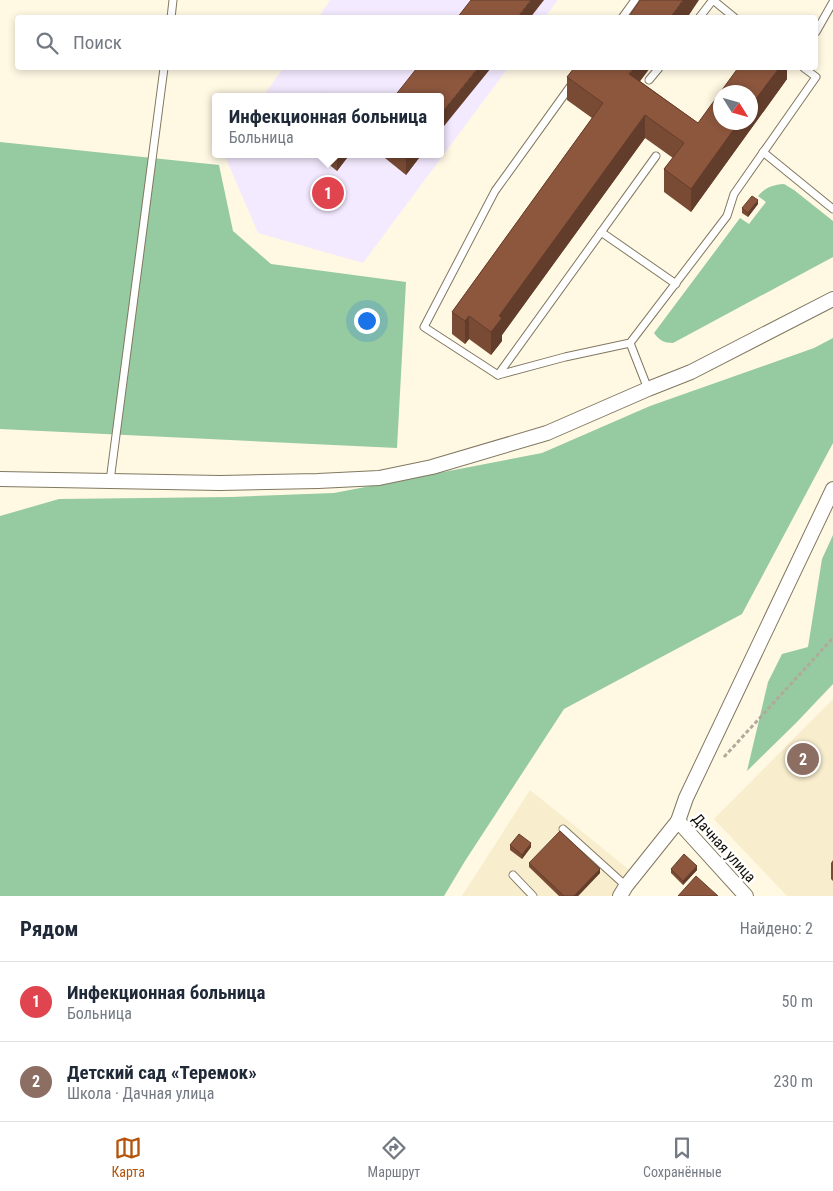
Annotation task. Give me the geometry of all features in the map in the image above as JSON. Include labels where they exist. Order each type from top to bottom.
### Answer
[{"type":"street","points":[[0,479],[220,483],[318,482],[379,478],[432,467],[547,433],[648,388],[691,372],[833,299]]},
{"type":"street","points":[[623,891],[678,821],[690,789],[833,489]]},
{"type":"street","name":"Дачная улица","points":[[678,821],[746,896]]},
{"type":"lane","points":[[171,15],[173,0]]},
{"type":"lane","points":[[624,15],[635,0]]},
{"type":"lane","points":[[701,15],[713,0],[731,15]]},
{"type":"lane","points":[[818,29],[832,6]]},
{"type":"lane","points":[[110,481],[164,70]]},
{"type":"lane","points":[[649,80],[657,70]]},
{"type":"lane","points":[[579,75],[495,191],[424,327],[498,375],[565,357],[630,343],[727,216],[734,194],[816,77],[807,70]]},
{"type":"lane","points":[[763,152],[833,209]]},
{"type":"lane","points":[[498,375],[656,156]]},
{"type":"lane","points":[[601,232],[676,284]]},
{"type":"lane","points":[[630,343],[648,388]]},
{"type":"lane","points":[[563,829],[623,891]]},
{"type":"lane","points":[[512,875],[533,896]]},
{"type":"path","points":[[719,762],[833,638]]},
{"type":"shaded area","points":[[330,0],[558,0],[547,15],[320,15]]},
{"type":"shaded area","points":[[282,70],[507,70],[444,154],[444,93],[266,93]]},
{"type":"shaded area","points":[[226,158],[441,158],[363,263],[258,233]]},
{"type":"shaded area","points":[[833,699],[833,896],[787,896],[714,819]]},
{"type":"shaded area","points":[[530,790],[632,872],[617,896],[462,896]]},
{"type":"green space","points":[[0,142],[219,165],[233,231],[271,264],[406,282],[397,448],[0,429]]},
{"type":"green space","points":[[784,184],[833,221],[833,257],[673,343],[664,342],[660,339],[654,333],[740,218],[749,224],[766,202],[758,196],[770,187]]},
{"type":"green space","points":[[833,338],[833,443],[742,614],[564,709],[444,896],[0,896],[0,516],[59,499],[231,497],[334,493],[542,453],[650,406],[814,348]]},
{"type":"green space","points":[[833,535],[833,684],[747,771],[768,682],[782,654],[808,647],[822,559]]},
{"type":"building","points":[[471,0],[531,0],[519,15],[459,15]]},
{"type":"building","points":[[640,0],[683,0],[672,15],[630,15]]},
{"type":"building","points":[[415,70],[476,70],[444,110],[444,93],[397,93]]},
{"type":"building","points":[[572,70],[632,70],[629,74],[698,123],[713,103],[713,130],[733,130],[691,189],[664,169],[684,143],[645,115],[499,316],[502,318],[491,332],[469,316],[465,321],[452,312],[603,103],[567,77]]},
{"type":"building","points":[[737,70],[778,70],[758,96],[758,85],[726,85]]},
{"type":"building","points":[[752,196],[758,200],[748,213],[742,208]]},
{"type":"building","points":[[560,831],[600,869],[574,896],[564,896],[529,863]]},
{"type":"building","points":[[519,834],[531,843],[522,855],[510,845]]},
{"type":"building","points":[[684,854],[697,866],[683,881],[671,869]]},
{"type":"building","points":[[696,876],[718,896],[678,896]]},
{"type":"place","name":"Инфекционная больница","points":[[328,193]]},
{"type":"place","name":"Детский сад «Теремок»","points":[[803,759]]}]
